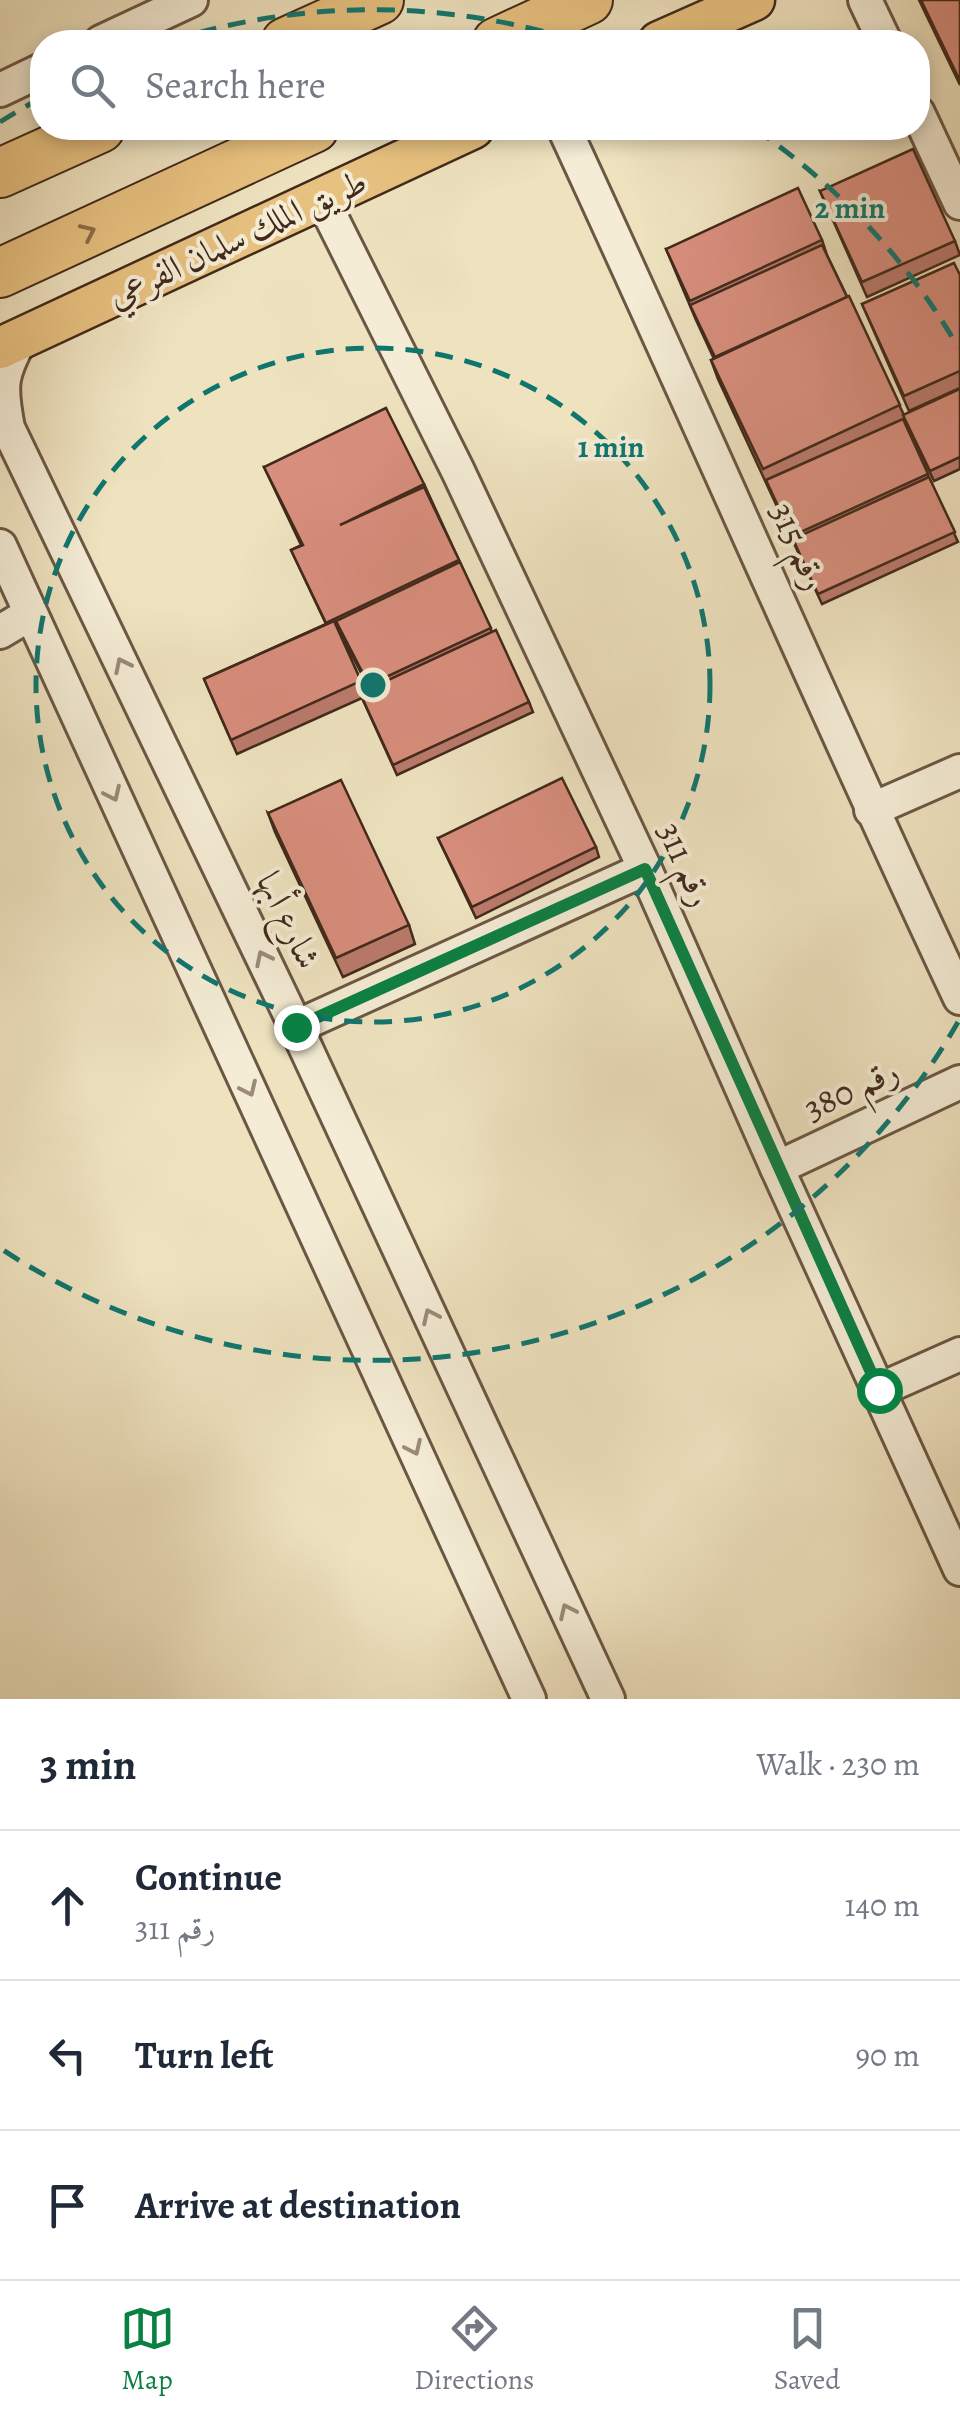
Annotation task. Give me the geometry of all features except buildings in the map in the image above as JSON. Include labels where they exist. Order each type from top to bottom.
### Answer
[{"type":"highway","points":[[313,30],[379,0]]},
{"type":"highway","points":[[523,30],[588,0]]},
{"type":"highway","points":[[0,173],[73,140]]},
{"type":"highway","points":[[0,273],[288,140]]},
{"type":"main road","points":[[686,30],[754,0]]},
{"type":"main road","name":"طريق الملك سلمان الفرعي","points":[[10,343],[448,140]]},
{"type":"street","points":[[127,30],[191,0]]},
{"type":"street","points":[[864,0],[878,30]]},
{"type":"street","points":[[0,90],[30,76]]},
{"type":"street","points":[[930,138],[960,203]]},
{"type":"street","name":"رقم 315","points":[[570,140],[871,810],[960,998]]},
{"type":"street","name":"رقم 311","points":[[322,200],[458,471],[645,869],[960,1568]]},
{"type":"street","name":"شارع أبها","points":[[10,343],[2,397],[12,467],[296,1027],[608,1699]]},
{"type":"street","points":[[0,546],[529,1699]]},
{"type":"street","points":[[0,632],[30,614]]},
{"type":"street","points":[[871,810],[960,770]]},
{"type":"street","points":[[296,1027],[645,869]]},
{"type":"street","name":"رقم 380","points":[[777,1168],[960,1082]]},
{"type":"street","points":[[879,1390],[960,1354]]},
{"type":"route","points":[[296,1027],[645,869],[879,1390]]}]
